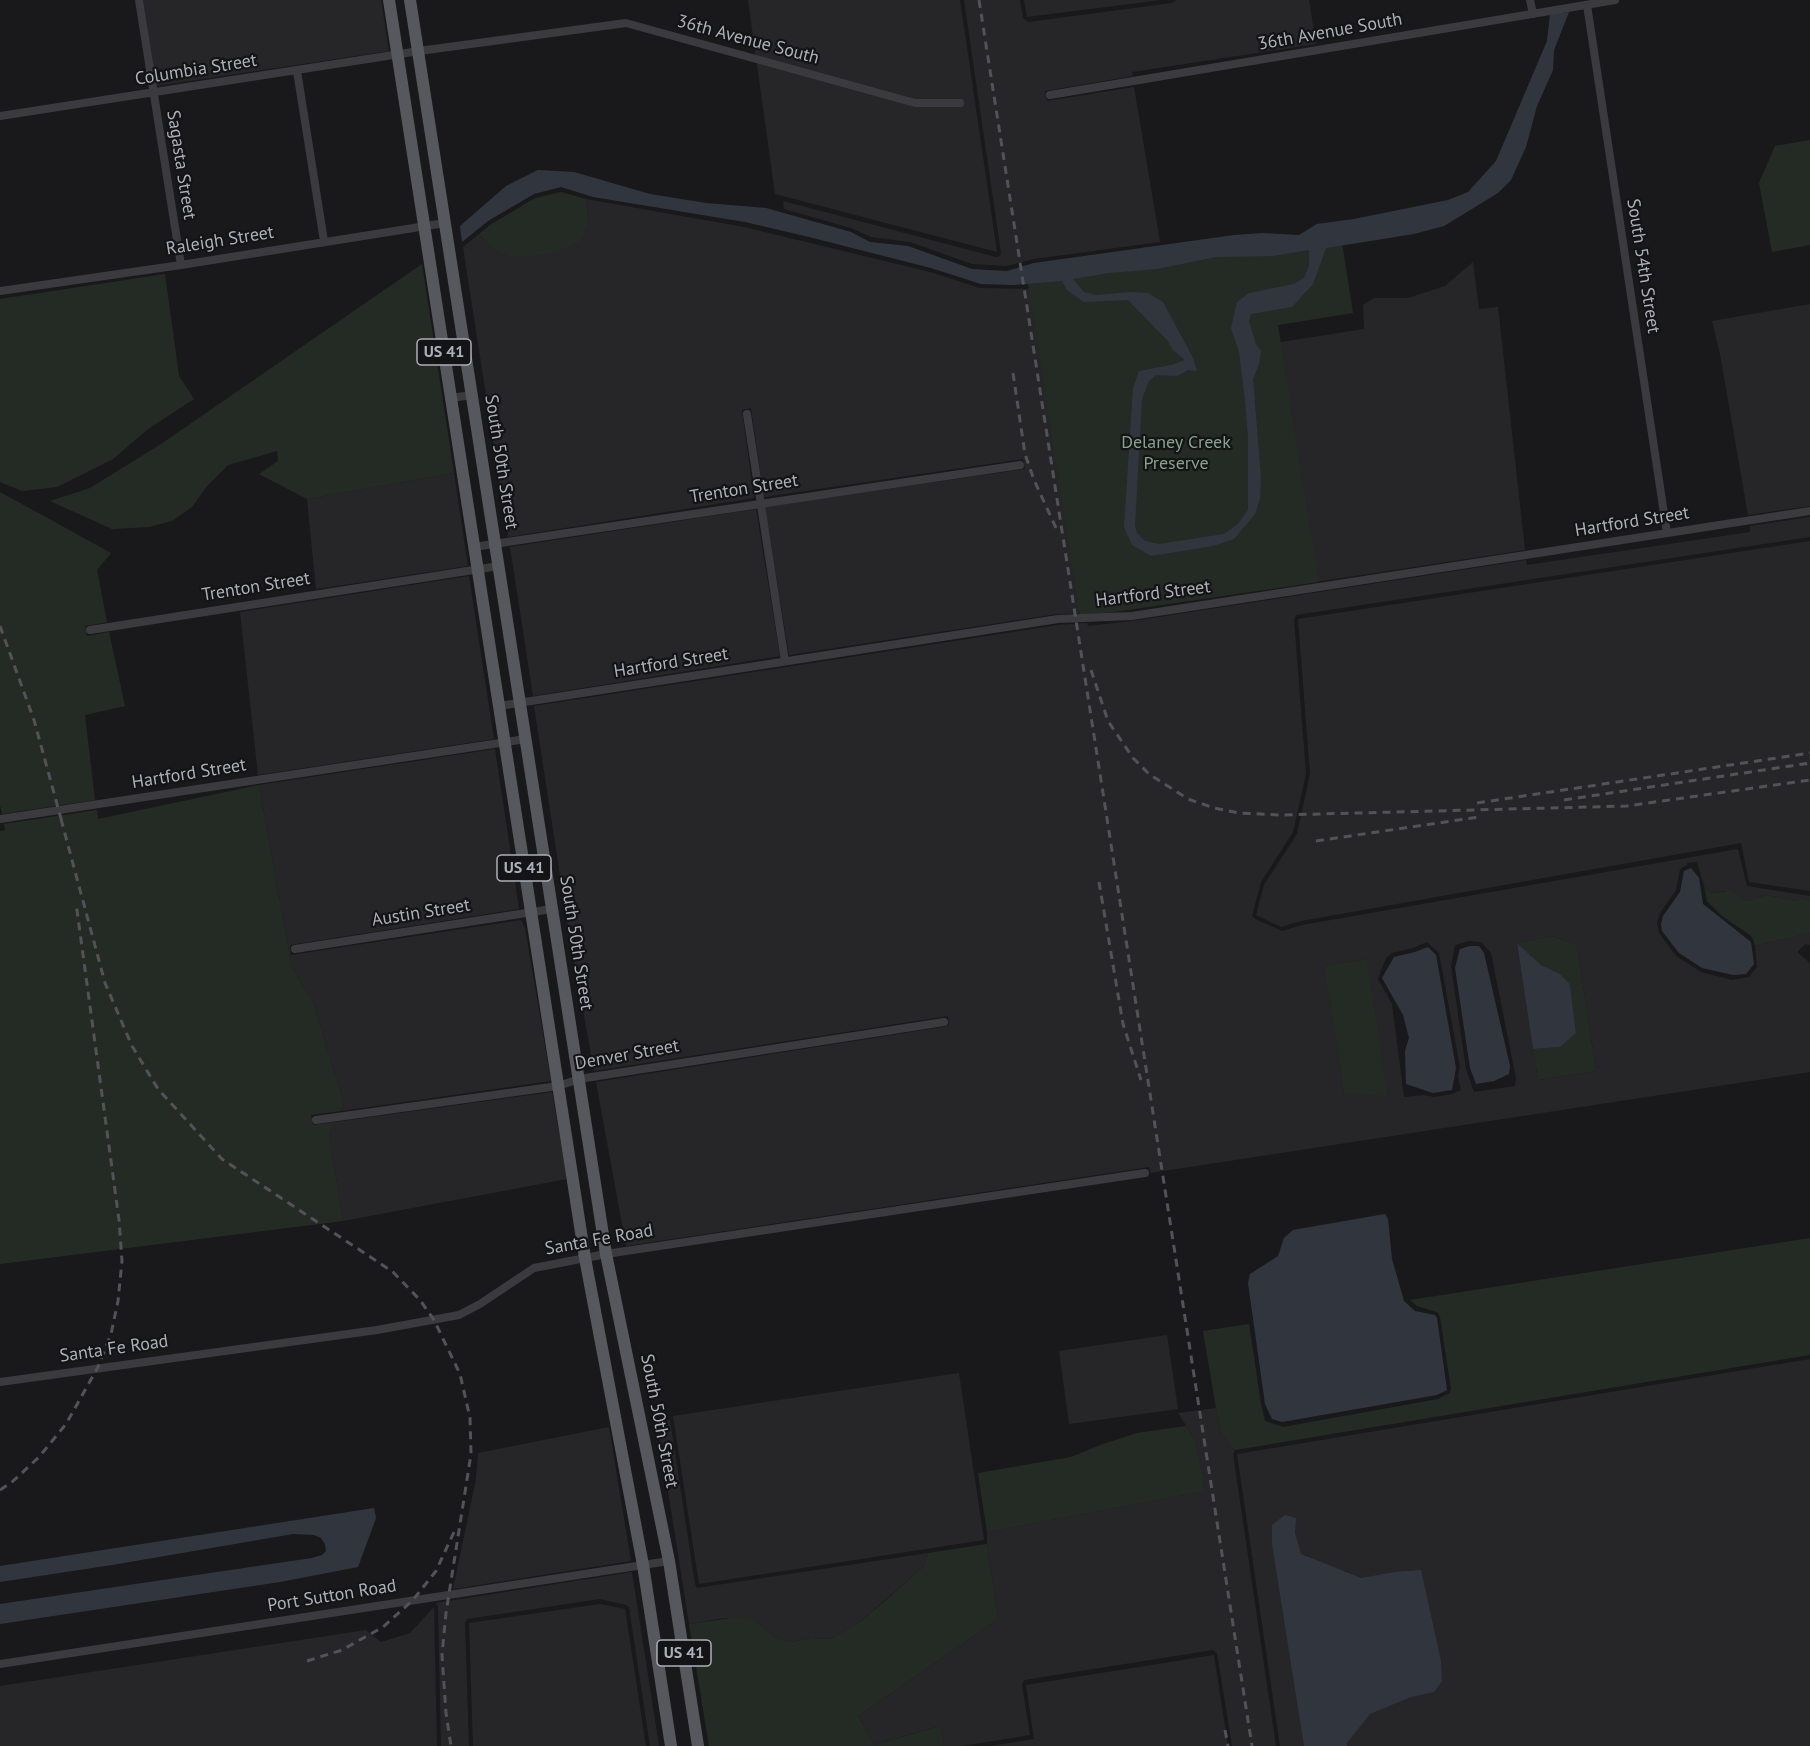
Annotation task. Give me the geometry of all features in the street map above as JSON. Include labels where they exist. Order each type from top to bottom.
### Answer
[{"type":"main road","name":"US 41","points":[[389,0],[585,1258],[643,1565],[671,1746]]},
{"type":"main road","name":"South 50th Street","points":[[410,0],[606,1254],[669,1561],[698,1746]]},
{"type":"street","name":"Sagasta Street","points":[[139,0],[181,265]]},
{"type":"street","points":[[1530,0],[1533,14]]},
{"type":"street","name":"36th Avenue South","points":[[1050,95],[1615,0]]},
{"type":"street","name":"South 54th Street","points":[[1587,4],[1667,533]]},
{"type":"street","name":"36th Avenue South","points":[[397,55],[626,23],[915,103],[960,103]]},
{"type":"street","name":"Columbia Street","points":[[0,116],[397,55]]},
{"type":"street","points":[[297,71],[324,241]]},
{"type":"street","name":"Raleigh Street","points":[[0,291],[445,223]]},
{"type":"street","points":[[451,398],[472,395]]},
{"type":"street","points":[[747,414],[785,661]]},
{"type":"street","name":"Trenton Street","points":[[474,547],[1020,465]]},
{"type":"street","name":"Hartford Street","points":[[499,706],[1058,619],[1132,616],[1810,511]]},
{"type":"street","name":"Trenton Street","points":[[90,630],[499,566]]},
{"type":"street","name":"Hartford Street","points":[[0,819],[526,740]]},
{"type":"street","name":"Austin Street","points":[[295,949],[552,909]]},
{"type":"street","name":"Denver Street","points":[[316,1119],[558,1086],[579,1079],[944,1022]]},
{"type":"street","name":"Santa Fe Road","points":[[0,1382],[377,1330],[459,1315],[480,1304],[534,1268],[606,1254],[1145,1173]]},
{"type":"street","name":"Port Sutton Road","points":[[0,1664],[669,1561]]},
{"type":"shaded area","points":[[143,0],[381,0],[389,51],[156,86]]},
{"type":"shaded area","points":[[748,0],[960,0],[997,252],[775,194]]},
{"type":"shaded area","points":[[964,0],[1020,0],[1023,18],[1028,22],[1172,3],[1176,0],[1309,0],[1316,44],[1132,72],[1133,76],[1045,91],[1047,101],[1134,87],[1160,242],[1034,259],[1006,266],[972,264],[910,242],[871,237],[851,228],[784,209],[783,201],[996,257],[1000,256]]},
{"type":"shaded area","points":[[1024,0],[1161,0],[1027,17]]},
{"type":"shaded area","points":[[1569,12],[1554,50],[1553,70],[1537,106],[1526,147],[1511,180],[1498,193],[1444,226],[1414,234],[1326,248],[1313,284],[1292,307],[1251,314],[1249,322],[1256,344],[1261,351],[1253,379],[1261,478],[1260,499],[1255,514],[1234,539],[1213,546],[1151,556],[1132,545],[1124,527],[1133,388],[1139,371],[1185,360],[1173,350],[1167,340],[1128,300],[1084,302],[1067,290],[1062,281],[1014,285],[981,284],[931,268],[745,222],[593,197],[561,187],[534,194],[488,221],[462,242],[460,226],[506,186],[538,170],[574,172],[650,194],[706,203],[766,208],[851,232],[870,242],[908,246],[972,269],[1007,271],[1034,263],[1234,235],[1263,233],[1299,235],[1317,224],[1448,200],[1468,192],[1496,161],[1547,41],[1550,14]],"holes":[[[1309,250],[1309,266],[1304,278],[1294,284],[1249,293],[1237,302],[1231,328],[1239,352],[1245,400],[1248,437],[1248,510],[1238,524],[1224,534],[1159,544],[1145,541],[1137,533],[1135,525],[1142,399],[1149,381],[1156,375],[1177,376],[1188,370],[1197,371],[1193,358],[1163,302],[1148,293],[1097,295],[1084,292],[1073,279],[1157,269],[1216,257],[1273,256]]]},
{"type":"shaded area","points":[[586,199],[744,227],[930,272],[980,288],[1030,289],[1086,613],[1057,614],[789,655],[765,507],[1025,469],[1023,459],[764,497],[751,408],[742,410],[754,498],[508,537],[463,247],[479,234],[492,248],[589,223]]},
{"type":"shaded area","points":[[1473,262],[1479,309],[1498,307],[1525,550],[1309,583],[1275,343],[1364,329],[1363,305],[1374,298],[1408,298],[1445,286]]},
{"type":"shaded area","points":[[1810,304],[1810,506],[1748,515],[1720,354],[1712,321]]},
{"type":"shaded area","points":[[454,473],[468,566],[316,589],[307,499]]},
{"type":"shaded area","points":[[756,509],[780,656],[533,696],[510,547]]},
{"type":"shaded area","points":[[1810,517],[1810,537],[1296,615],[1294,619],[1306,774],[1293,832],[1261,882],[1252,916],[1282,931],[1302,925],[1738,849],[1747,886],[1810,896],[1810,901],[1802,898],[1795,901],[1767,895],[1746,901],[1725,891],[1711,893],[1704,886],[1697,862],[1687,863],[1680,869],[1676,890],[1660,913],[1657,923],[1659,933],[1676,956],[1701,972],[1732,980],[1749,977],[1757,967],[1755,946],[1810,933],[1810,945],[1805,944],[1797,952],[1810,963],[1810,1072],[1150,1173],[1149,1167],[626,1246],[596,1082],[949,1026],[948,1016],[594,1071],[567,921],[534,706],[1058,625],[1087,623],[1088,626],[1133,621],[1526,560],[1527,565],[1750,532],[1750,526]],"holes":[[[1552,936],[1577,945],[1596,1071],[1538,1080],[1517,943]],[[1469,941],[1481,942],[1491,953],[1516,1078],[1515,1086],[1474,1092],[1466,1069],[1451,966],[1455,945]],[[1427,942],[1439,953],[1460,1067],[1458,1077],[1461,1090],[1452,1094],[1434,1097],[1424,1095],[1404,1097],[1392,1004],[1378,979],[1386,958],[1392,953]],[[1367,959],[1344,1094],[1325,966]]]},
{"type":"shaded area","points":[[1810,541],[1810,891],[1749,882],[1741,843],[1301,921],[1281,927],[1256,915],[1264,885],[1297,834],[1310,774],[1298,619]]},
{"type":"shaded area","points":[[469,576],[494,739],[258,775],[240,612]]},
{"type":"shaded area","points":[[495,749],[519,909],[290,945],[291,955],[521,920],[525,928],[551,1081],[341,1111],[344,1104],[313,1001],[292,968],[259,785]]},
{"type":"shaded area","points":[[1691,868],[1699,878],[1703,904],[1751,942],[1754,964],[1746,974],[1733,975],[1702,968],[1679,953],[1662,931],[1663,916],[1680,892],[1684,871]]},
{"type":"shaded area","points":[[1517,943],[1541,965],[1560,974],[1570,984],[1576,1033],[1560,1047],[1533,1049]]},
{"type":"shaded area","points":[[1479,946],[1484,953],[1510,1066],[1509,1074],[1494,1081],[1476,1084],[1470,1068],[1455,968],[1460,949]]},
{"type":"shaded area","points":[[1428,947],[1436,955],[1456,1068],[1452,1090],[1433,1093],[1406,1084],[1405,1051],[1409,1038],[1403,1015],[1382,978],[1394,957]]},
{"type":"shaded area","points":[[552,1092],[567,1179],[343,1221],[329,1134],[335,1122]]},
{"type":"shaded area","points":[[1385,1214],[1388,1219],[1392,1259],[1404,1301],[1415,1311],[1435,1315],[1437,1318],[1447,1390],[1437,1395],[1282,1422],[1272,1419],[1265,1404],[1248,1283],[1250,1274],[1278,1256],[1284,1238],[1293,1230]]},
{"type":"shaded area","points":[[1167,1335],[1178,1409],[1069,1424],[1059,1351]]},
{"type":"shaded area","points":[[1810,1359],[1810,1746],[1280,1746],[1237,1454]]},
{"type":"shaded area","points":[[959,1373],[984,1540],[699,1584],[673,1416]]},
{"type":"shaded area","points":[[1216,1408],[1220,1432],[1235,1450],[1233,1454],[1276,1746],[1232,1746],[1217,1653],[1213,1650],[1024,1680],[1022,1685],[1030,1735],[962,1746],[944,1746],[939,1726],[874,1745],[858,1716],[998,1619],[987,1532],[1204,1491],[1196,1441],[1178,1413]]},
{"type":"shaded area","points":[[670,1420],[697,1588],[928,1553],[923,1567],[861,1621],[831,1639],[811,1638],[792,1642],[776,1638],[754,1620],[725,1618],[689,1624],[657,1421]]},
{"type":"shaded area","points":[[609,1427],[631,1561],[453,1589],[476,1479],[478,1453]]},
{"type":"shaded area","points":[[374,1508],[376,1518],[358,1567],[280,1582],[0,1624],[0,1604],[312,1558],[326,1551],[321,1538],[314,1535],[293,1534],[0,1582],[0,1566]]},
{"type":"shaded area","points":[[1285,1515],[1296,1518],[1295,1533],[1301,1554],[1361,1578],[1421,1570],[1441,1661],[1442,1681],[1434,1692],[1411,1697],[1370,1714],[1347,1746],[1304,1746],[1272,1544],[1272,1525]]},
{"type":"shaded area","points":[[632,1572],[659,1746],[650,1746],[629,1607],[600,1599],[467,1619],[465,1623],[469,1746],[441,1746],[438,1607],[436,1603]]},
{"type":"shaded area","points":[[600,1604],[625,1609],[646,1746],[473,1746],[469,1623]]},
{"type":"shaded area","points":[[434,1607],[437,1746],[0,1746],[0,1686],[366,1630],[381,1642],[410,1633]]},
{"type":"shaded area","points":[[1214,1655],[1228,1746],[991,1746],[1034,1739],[1026,1685]]},
{"type":"green space","points":[[1810,140],[1810,245],[1772,252],[1759,183],[1775,146]]},
{"type":"green space","points":[[561,192],[586,199],[589,223],[579,242],[557,252],[529,257],[509,256],[492,248],[479,234],[535,198]]},
{"type":"green space","name":"Delaney Creek Preserve","points":[[1340,230],[1353,313],[1278,325],[1319,582],[1080,617],[1027,278]]},
{"type":"green space","points":[[422,264],[454,473],[307,499],[259,474],[278,461],[277,451],[228,465],[206,487],[192,507],[172,521],[149,527],[112,529],[50,501],[90,488],[161,444]]},
{"type":"green space","points":[[165,274],[179,376],[194,399],[148,429],[113,459],[57,487],[22,491],[0,482],[0,299]]},
{"type":"green space","points":[[0,492],[111,553],[97,570],[107,622],[85,626],[87,636],[109,632],[125,706],[85,715],[95,800],[2,814],[0,805]]},
{"type":"green space","points":[[259,785],[292,968],[313,1001],[344,1104],[341,1111],[311,1115],[313,1125],[335,1122],[329,1134],[343,1221],[0,1264],[0,831],[5,830],[4,824],[97,810],[98,819]]},
{"type":"green space","points":[[1704,886],[1711,893],[1731,891],[1746,901],[1767,895],[1795,901],[1802,898],[1810,901],[1810,933],[1755,946],[1750,935],[1722,916],[1707,901]]},
{"type":"green space","points":[[1552,936],[1577,945],[1596,1071],[1538,1080],[1533,1049],[1560,1047],[1576,1032],[1570,984],[1560,974],[1541,965],[1517,943]]},
{"type":"green space","points":[[1367,959],[1388,1096],[1344,1094],[1324,966]]},
{"type":"green space","points":[[1810,1238],[1810,1355],[1235,1450],[1220,1432],[1203,1331],[1249,1324],[1265,1421],[1283,1427],[1438,1399],[1450,1393],[1440,1317],[1437,1312],[1417,1306],[1410,1300]]},
{"type":"green space","points":[[1186,1426],[1196,1441],[1205,1491],[987,1532],[978,1473],[1071,1457],[1137,1433]]},
{"type":"green space","points":[[987,1544],[998,1619],[858,1716],[874,1745],[940,1726],[944,1746],[709,1746],[689,1624],[738,1617],[754,1620],[776,1638],[792,1642],[811,1638],[831,1639],[861,1621],[886,1600],[923,1567],[928,1553]]},
{"type":"railway","points":[[979,0],[1252,1746]]},
{"type":"railway","points":[[1013,373],[1025,454],[1057,530]]},
{"type":"railway","points":[[0,626],[34,720],[63,826]]},
{"type":"railway","points":[[1091,670],[1108,721],[1133,758],[1149,774],[1188,799],[1239,813],[1281,815],[1627,806],[1810,780]]},
{"type":"railway","points":[[1477,803],[1810,753]]},
{"type":"railway","points":[[1564,800],[1810,763]]},
{"type":"railway","points":[[1316,841],[1479,817]]},
{"type":"railway","points":[[61,819],[105,983],[132,1046],[158,1089],[222,1159],[393,1272],[420,1300],[434,1320],[460,1374],[470,1418],[471,1454],[446,1613],[442,1655],[451,1746]]},
{"type":"railway","points":[[1099,882],[1123,1024],[1141,1080]]},
{"type":"railway","points":[[0,1490],[39,1457],[66,1424],[98,1367],[111,1334],[118,1301],[122,1261],[119,1220],[76,903]]},
{"type":"railway","points":[[307,1661],[342,1650],[383,1627],[413,1600],[436,1571],[454,1532]]},
{"type":"railway","points":[[1225,1730],[1228,1746]]}]
